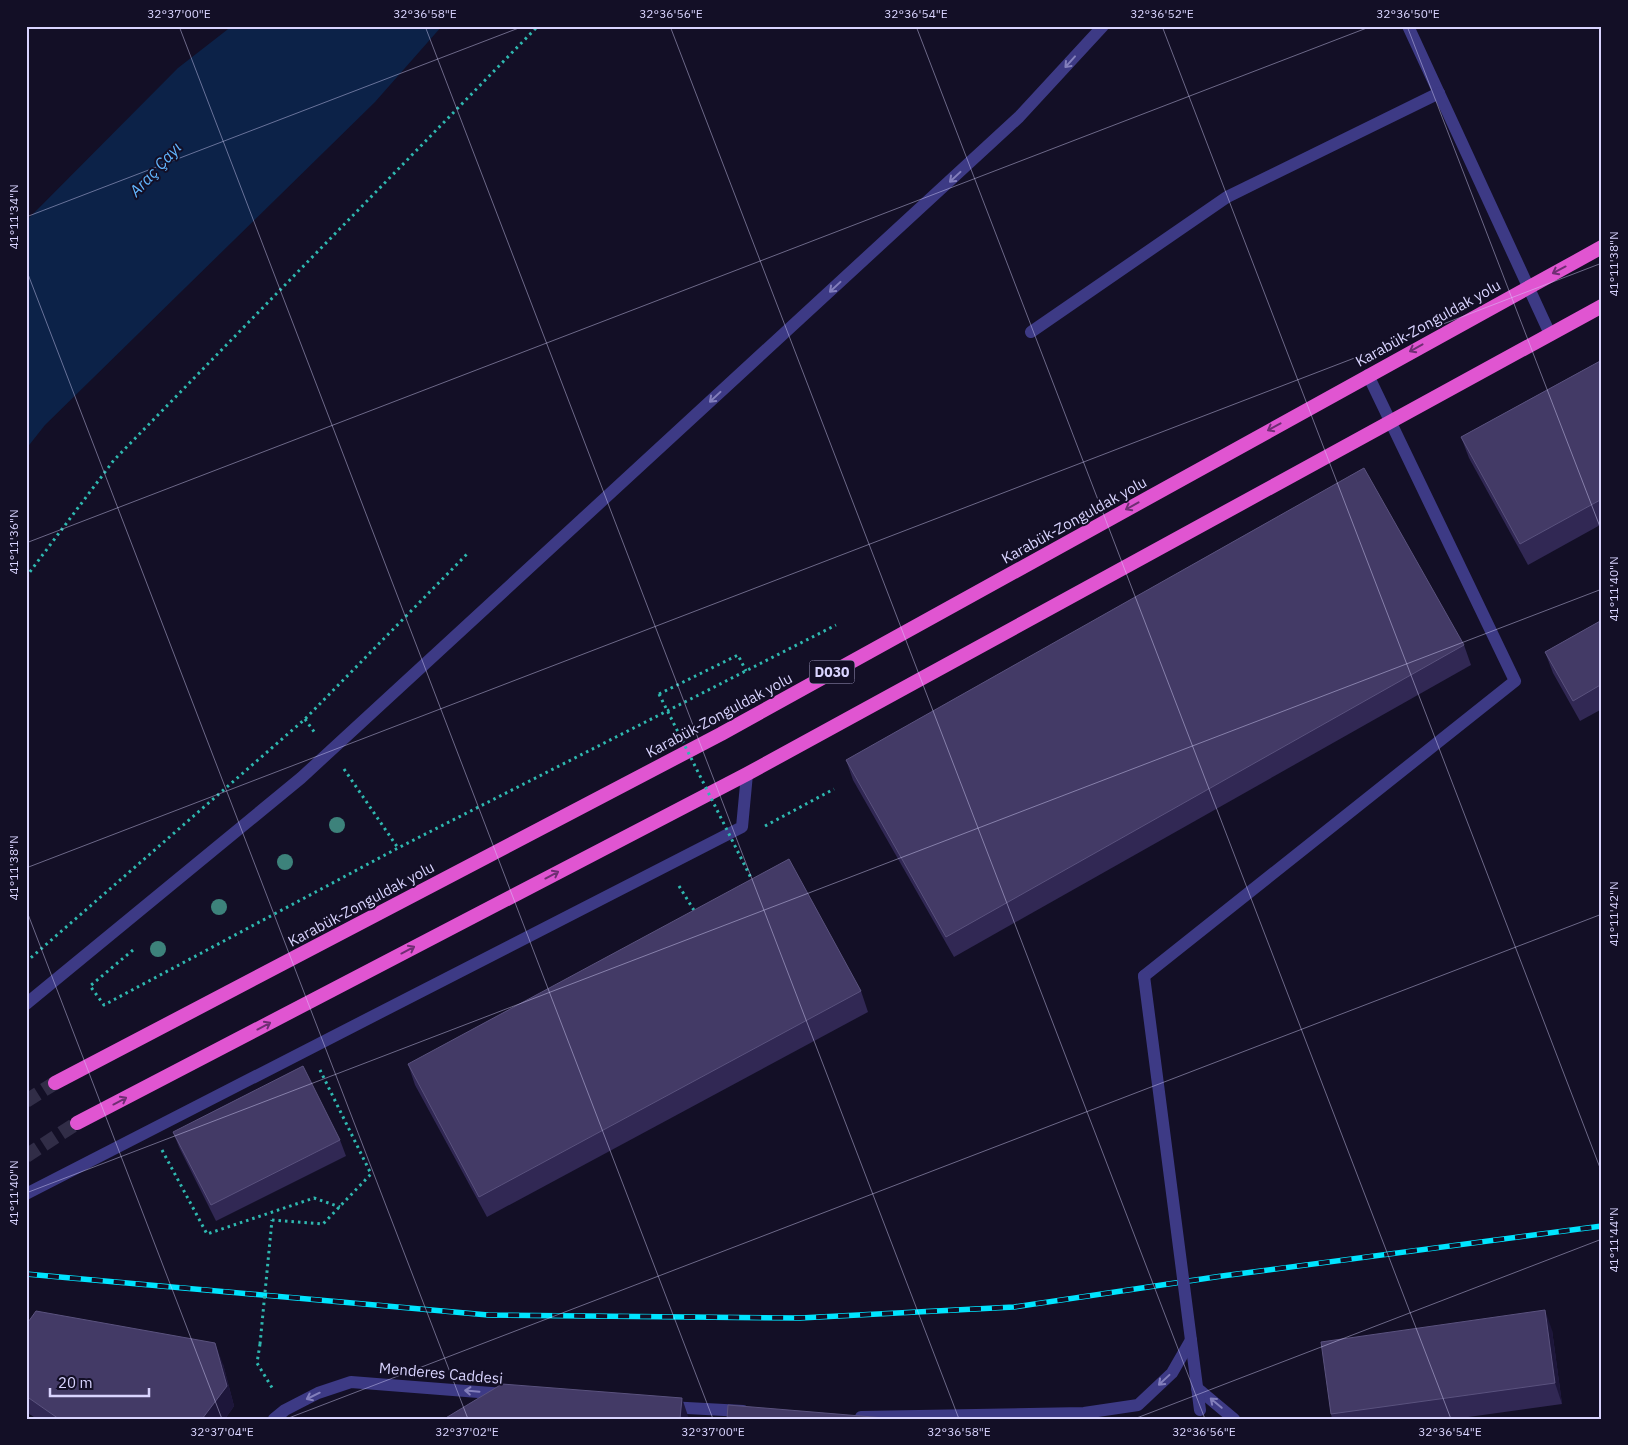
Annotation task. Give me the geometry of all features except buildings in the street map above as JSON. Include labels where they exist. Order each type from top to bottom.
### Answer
[{"type":"highway","name":"Karabük-Zonguldak yolu","points":[[55,1083],[721,734],[1602,247]]},
{"type":"highway","points":[[77,1123],[746,774],[1602,306]]},
{"type":"street","points":[[26,1004],[301,778],[1019,118],[1102,26]]},
{"type":"street","points":[[1408,26],[1550,334]]},
{"type":"street","points":[[1031,332],[1227,198],[1439,93]]},
{"type":"street","points":[[1202,1419],[1144,976],[1515,681],[1392,421],[1368,375]]},
{"type":"street","points":[[26,1194],[742,827],[746,774]]},
{"type":"street","points":[[849,1418],[1084,1413],[1138,1405],[1172,1373],[1191,1340]]},
{"type":"street","name":"Menderes Caddesi","points":[[274,1419],[285,1410],[318,1393],[351,1382],[516,1395]]},
{"type":"street","points":[[1197,1388],[1234,1419]]},
{"type":"street","points":[[653,1406],[760,1413]]},
{"type":"path","points":[[26,577],[114,460],[538,26]]},
{"type":"path","points":[[26,962],[305,719],[467,554]]},
{"type":"path","points":[[135,948],[90,986],[104,1004],[398,848],[836,625]]},
{"type":"path","points":[[745,887],[753,882],[659,694],[738,655],[746,671]]},
{"type":"path","points":[[336,775],[344,768],[398,848]]},
{"type":"path","points":[[677,882],[696,913],[704,908]]},
{"type":"path","points":[[285,1410],[257,1363],[272,1220],[323,1224],[371,1174],[310,1048]]},
{"type":"path","points":[[152,1130],[208,1234],[314,1198],[340,1207]]},
{"type":"water","name":"Araç Çayı","points":[[232,26],[442,26],[375,102],[45,425],[26,449],[26,221],[178,68]]},
{"type":"tunnel","points":[[26,1101],[55,1083]]},
{"type":"tunnel","points":[[26,1156],[77,1123]]},
{"type":"railway","points":[[26,1274],[488,1315],[800,1318],[1014,1307],[1222,1276],[1602,1226]]}]
